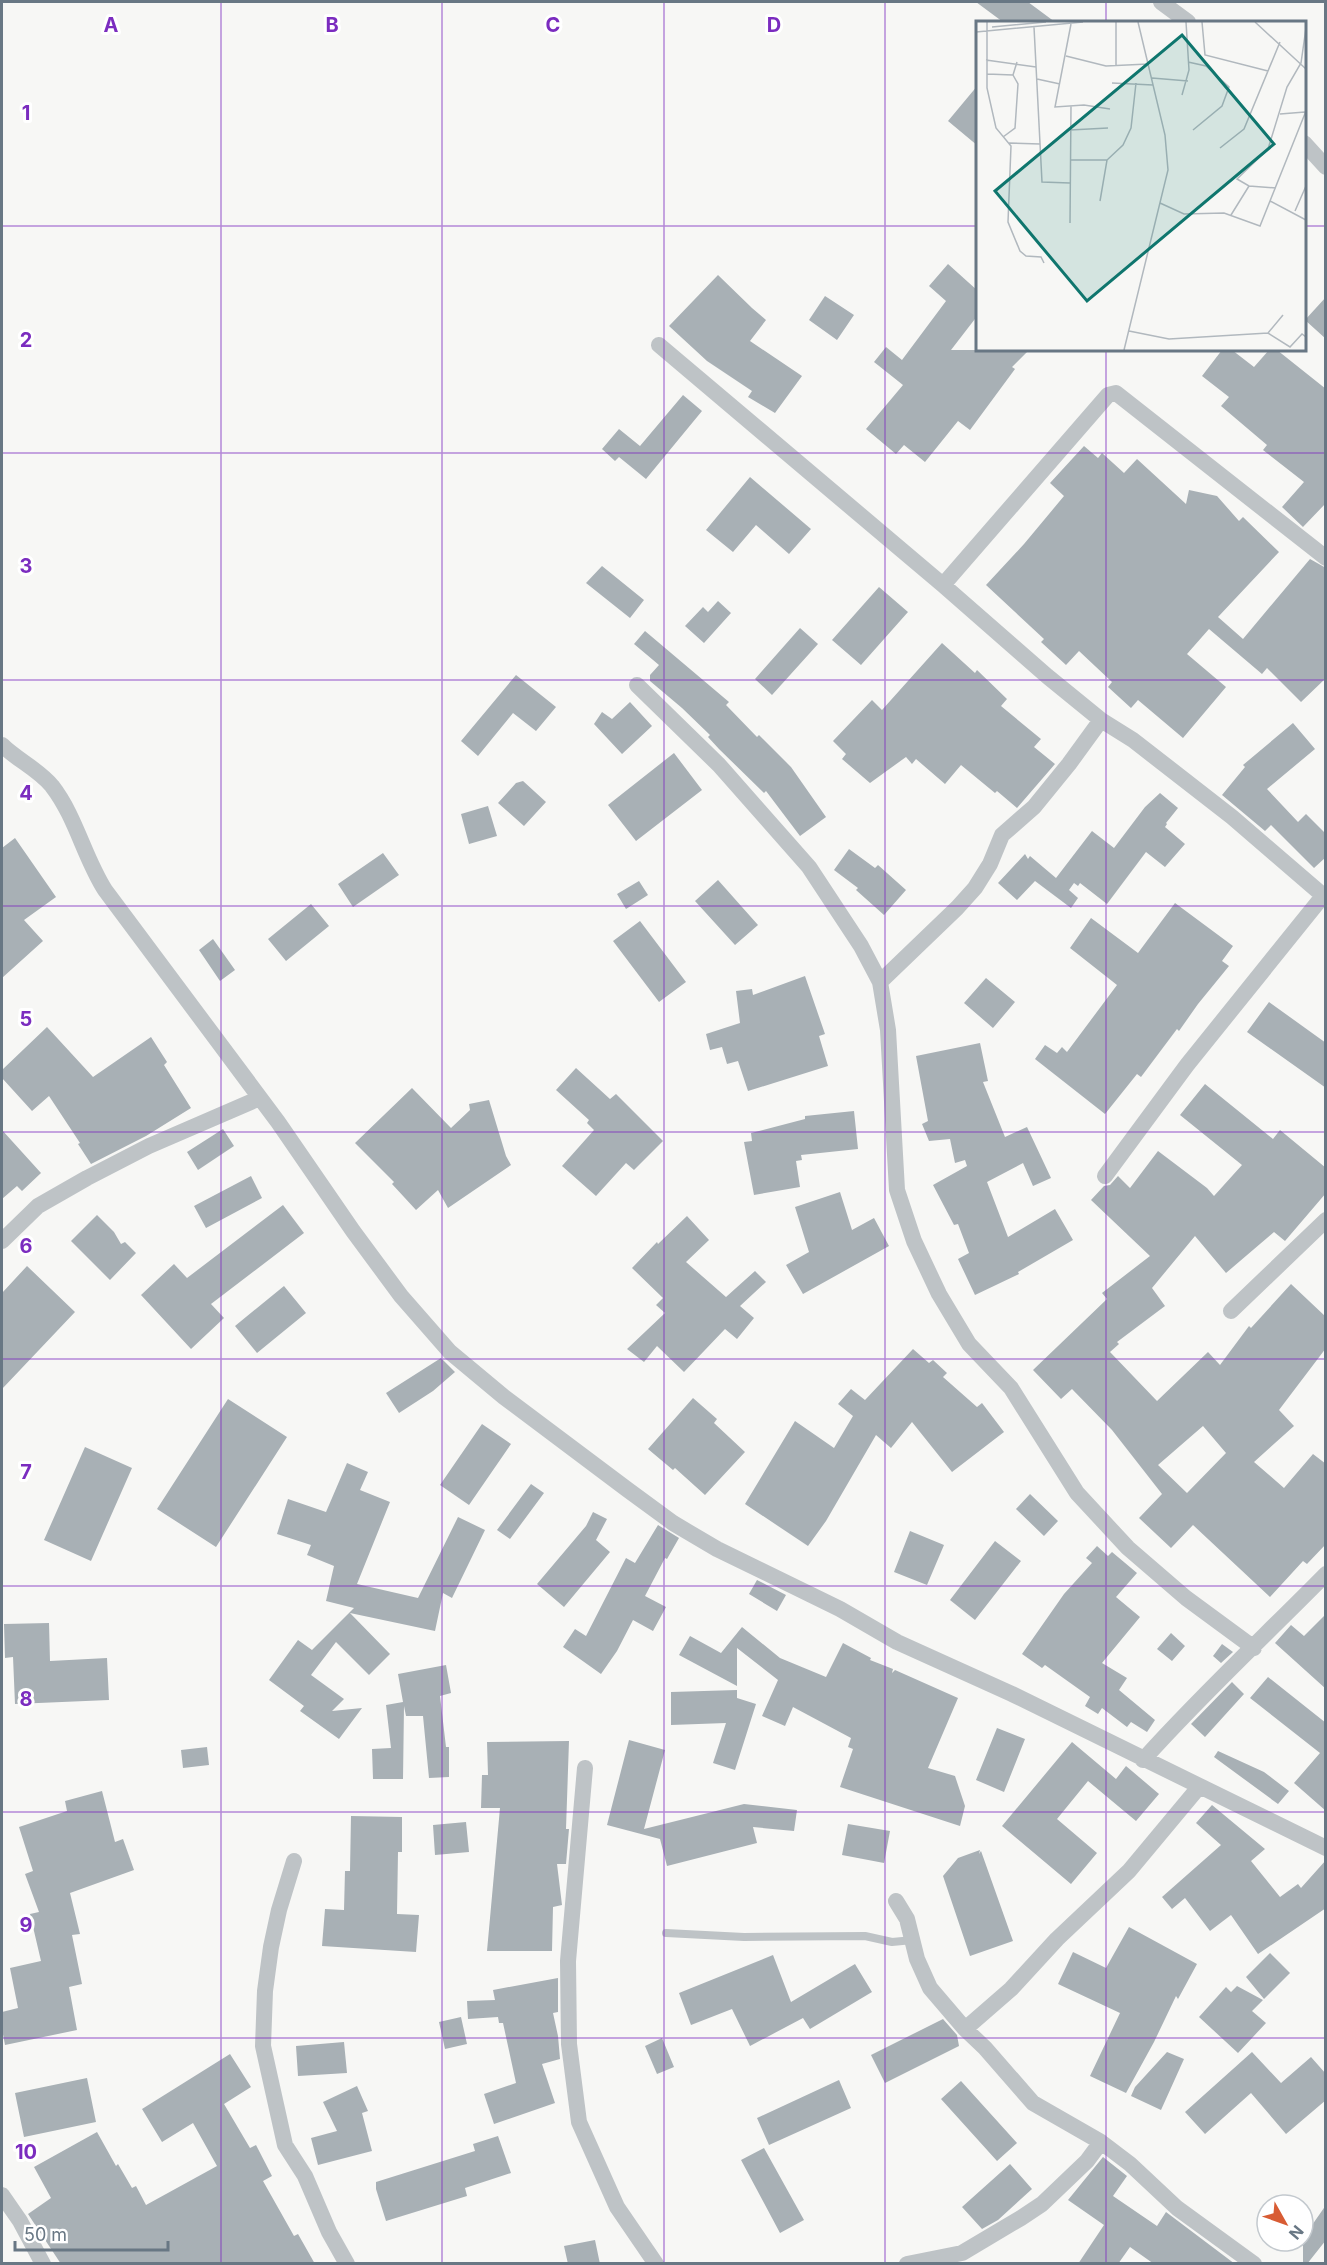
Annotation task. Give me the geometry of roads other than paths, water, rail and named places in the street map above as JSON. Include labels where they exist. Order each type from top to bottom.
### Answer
[{"type":"street","points":[[1161,2],[1187,21]]},
{"type":"street","points":[[1306,144],[1326,167]]},
{"type":"street","points":[[659,345],[1047,676],[1101,720],[1133,740],[1232,817],[1324,897],[1187,1065],[1105,1176]]},
{"type":"street","points":[[943,585],[1108,395],[1116,393],[1326,558]]},
{"type":"street","points":[[637,685],[719,765],[809,867],[861,946],[880,981],[888,1030],[897,1190],[914,1241],[939,1294],[969,1344],[1011,1388],[1077,1493],[1128,1548],[1186,1598],[1254,1648]]},
{"type":"street","points":[[880,981],[975,888],[990,864],[1002,835],[1034,807],[1101,720]]},
{"type":"street","points":[[2,745],[51,784],[83,842],[88,860],[105,890],[260,1098],[352,1231],[401,1296],[450,1352],[560,1441],[673,1522],[717,1549],[840,1609],[897,1642],[1012,1694],[1143,1760],[1324,1845]]},
{"type":"street","points":[[2,1241],[38,1206],[87,1178],[149,1146],[260,1098]]},
{"type":"street","points":[[1231,1311],[1326,1220]]},
{"type":"street","points":[[1143,1760],[1192,1705],[1254,1648],[1326,1574]]},
{"type":"street","points":[[585,1768],[568,1961],[569,2043],[579,2122],[617,2206],[656,2264]]},
{"type":"street","points":[[964,2029],[1011,1989],[1057,1939],[1129,1871],[1199,1787]]},
{"type":"street","points":[[294,1861],[279,1910],[271,1947],[265,1991],[263,2046],[285,2145],[305,2176],[329,2232],[347,2264]]},
{"type":"street","points":[[896,1901],[907,1919],[917,1959],[930,1988],[964,2029],[985,2048],[1033,2103],[1101,2142],[1130,2164],[1177,2208],[1254,2264]]},
{"type":"street","points":[[907,2264],[962,2253],[1021,2218],[1042,2204],[1087,2161],[1101,2142]]},
{"type":"street","points":[[2,2195],[20,2221],[43,2264]]},
{"type":"lane","points":[[666,1932],[744,1937],[865,1936],[892,1942],[913,1940]]}]
